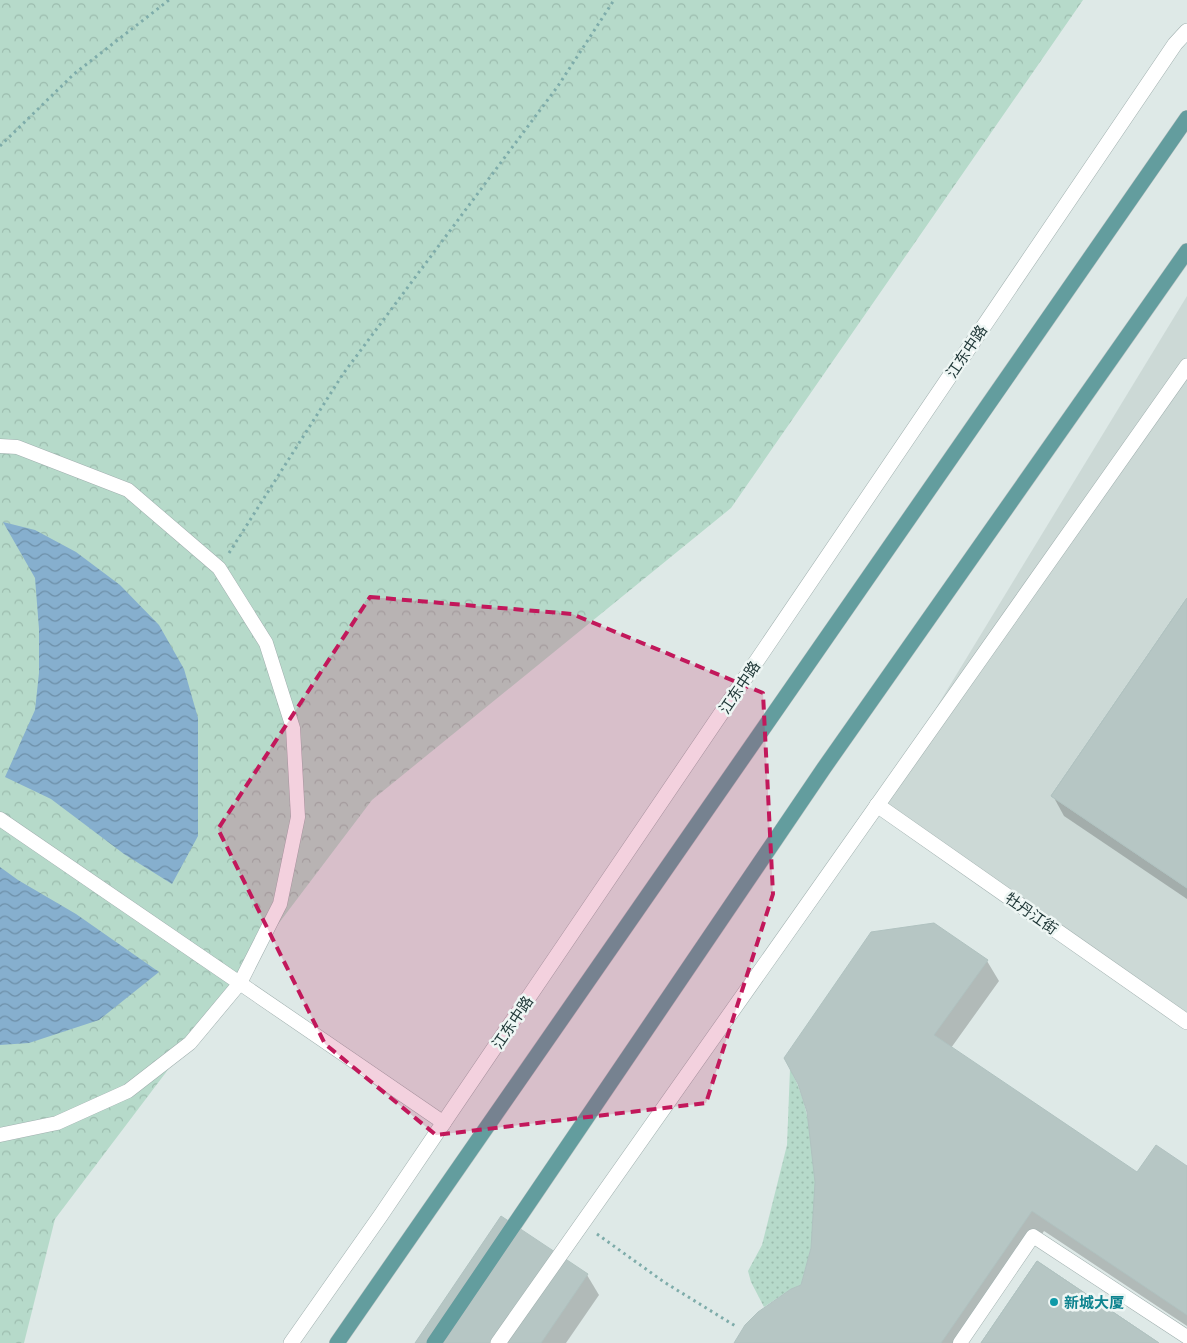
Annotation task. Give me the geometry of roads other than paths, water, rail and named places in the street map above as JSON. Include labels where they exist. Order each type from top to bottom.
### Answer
[{"type":"main road","points":[[337,1343],[1187,118]]},
{"type":"main road","points":[[434,1343],[824,768],[1187,252]]},
{"type":"street","points":[[1175,44],[1187,27]]},
{"type":"street","name":"江东中路","points":[[291,1343],[444,1123],[1175,44],[1187,30]]},
{"type":"street","points":[[498,1343],[1187,366]]},
{"type":"street","name":"牡丹江街","points":[[877,805],[1187,1022]]},
{"type":"lane","points":[[0,446],[17,447],[128,490],[219,568],[266,644],[293,728],[298,817],[280,904],[240,983],[190,1043],[128,1091],[57,1123],[0,1135]]},
{"type":"lane","points":[[0,818],[444,1123]]},
{"type":"lane","points":[[960,1343],[1033,1236],[1187,1337]]},
{"type":"water","points":[[3,522],[35,530],[76,552],[120,585],[159,625],[184,669],[198,718],[198,836],[172,884],[124,854],[51,799],[5,777],[35,710],[39,673],[39,629],[35,578]]},
{"type":"water","points":[[0,867],[18,880],[76,914],[159,972],[99,1020],[29,1043],[0,1045]]},
{"type":"place","name":"新城大厦","points":[[1054,1302]]}]
